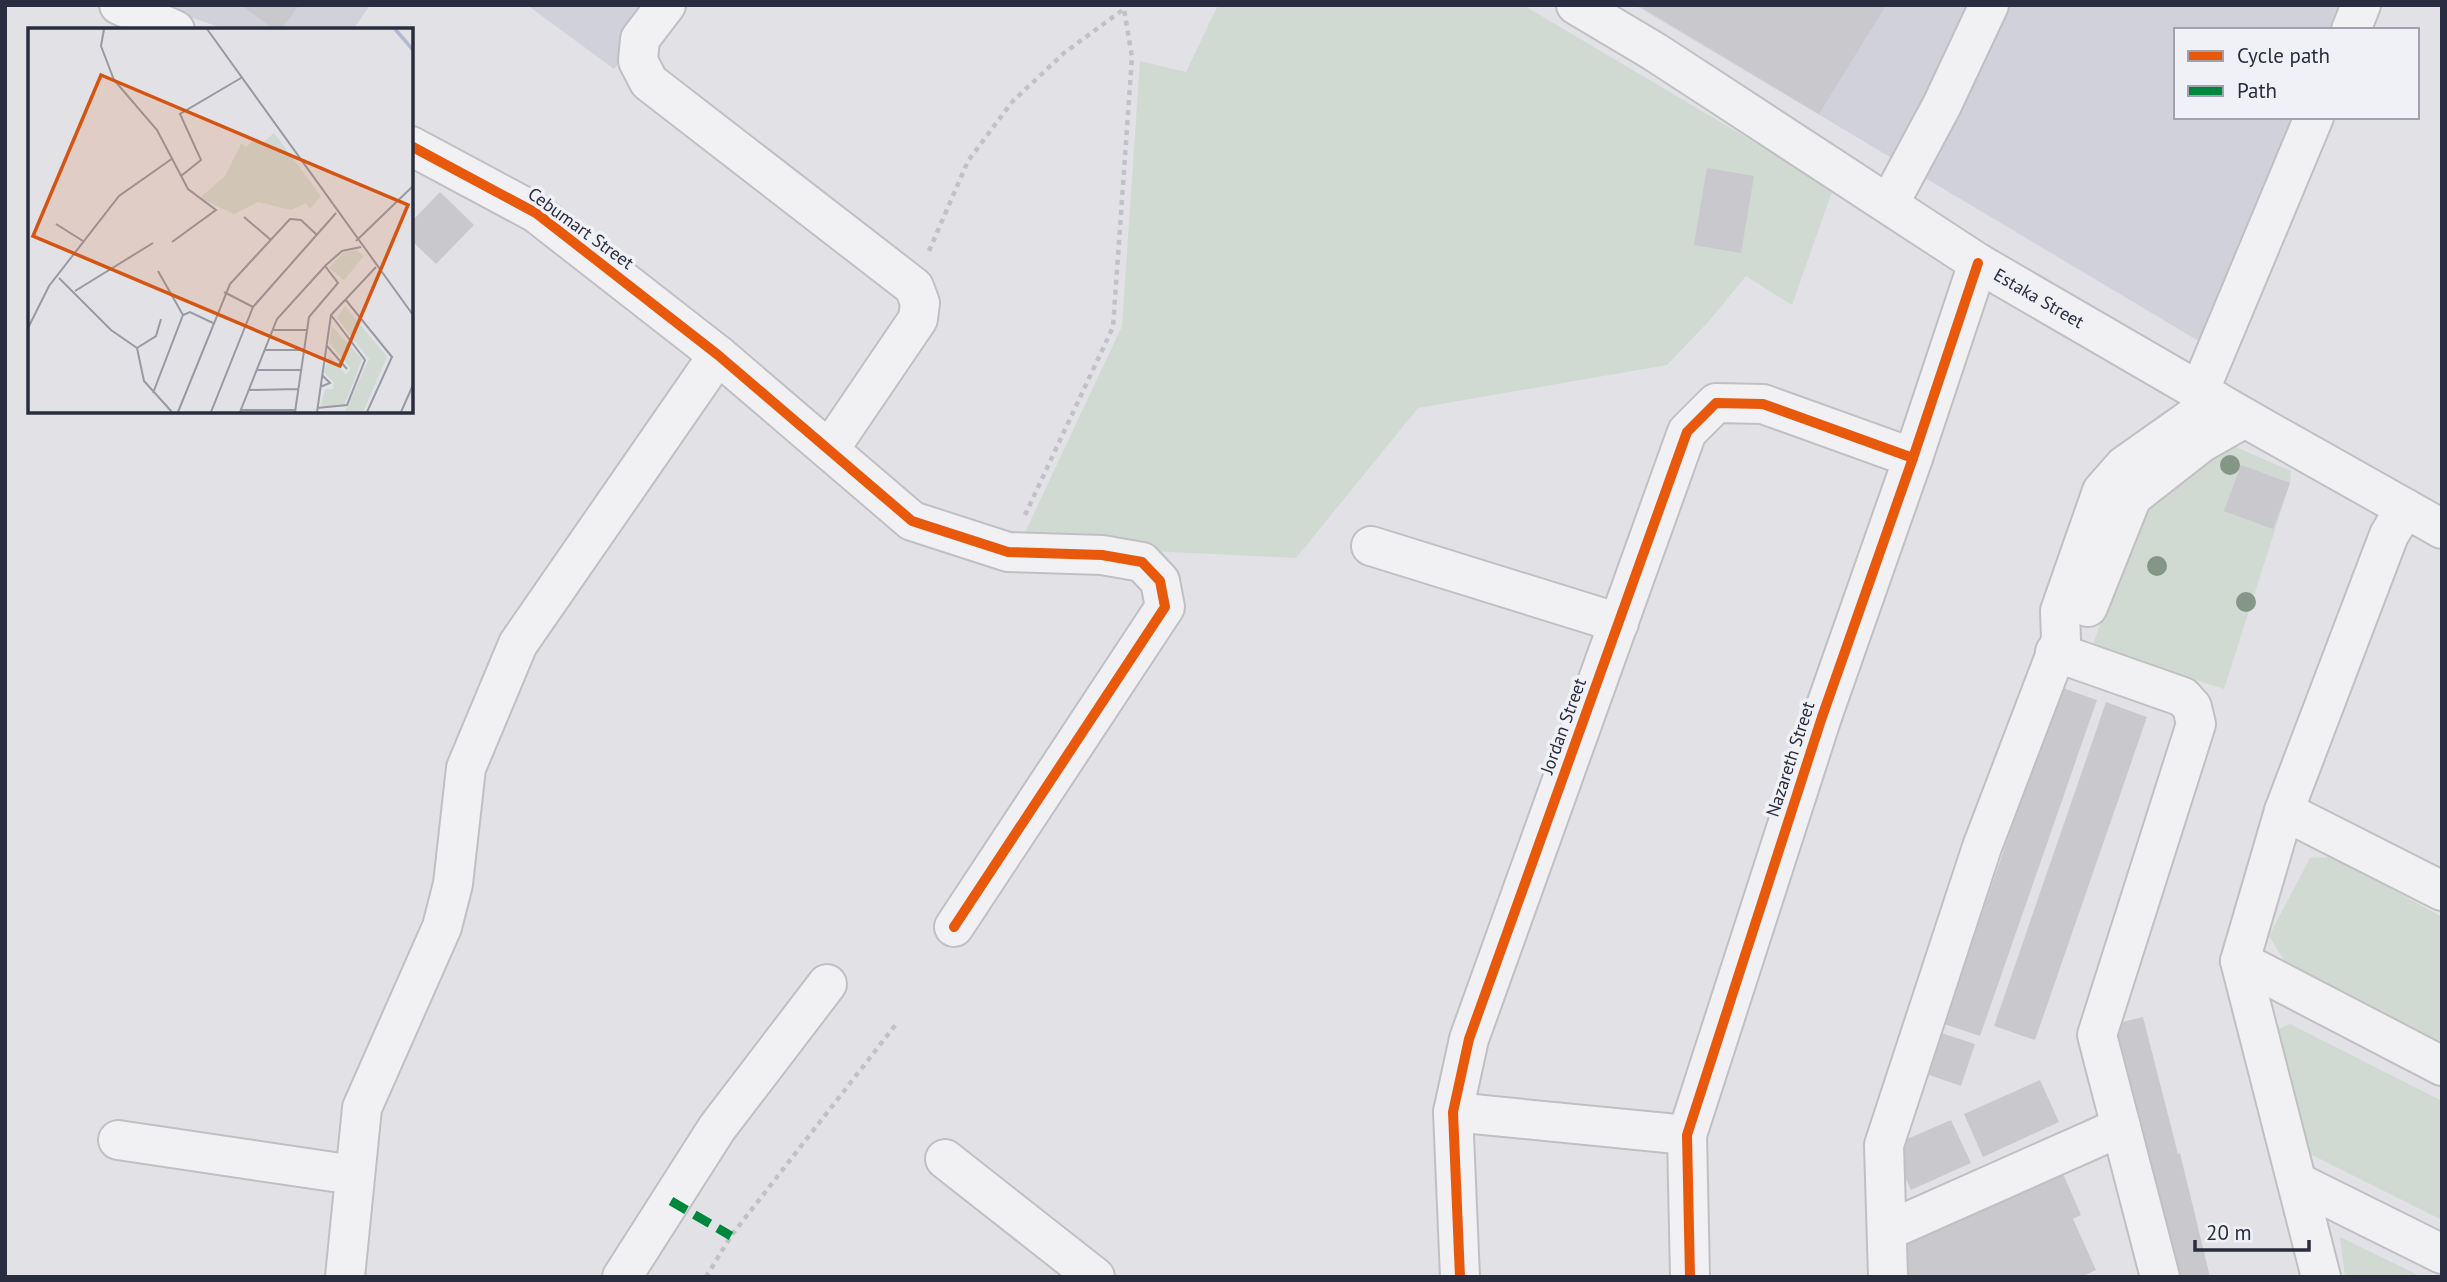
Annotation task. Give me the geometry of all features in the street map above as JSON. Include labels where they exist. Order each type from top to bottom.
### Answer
[{"type":"street","points":[[119,5],[171,28]]},
{"type":"street","points":[[666,5],[640,39],[638,61],[649,82],[914,287],[920,303],[918,319],[828,450]]},
{"type":"street","name":"Estaka Street","points":[[1576,5],[1655,52],[1978,263],[2220,404],[2442,528]]},
{"type":"street","points":[[1889,205],[1942,105],[1989,5]]},
{"type":"street","points":[[2352,28],[2361,5]]},
{"type":"street","points":[[1888,1277],[1884,1145],[1982,847],[2058,646],[2060,611],[2117,494],[2124,466],[2220,404],[2313,119]]},
{"type":"street","name":"Cebumart Street","points":[[413,147],[537,213],[719,355],[912,521],[1008,552],[1102,555],[1142,562],[1160,581],[1165,607],[954,927]]},
{"type":"street","name":"Nazareth Street","points":[[1690,1277],[1687,1135],[1822,717],[1978,263]]},
{"type":"street","points":[[345,1277],[362,1108],[442,927],[453,884],[466,768],[518,644],[719,355]]},
{"type":"street","name":"Jordan Street","points":[[1460,1277],[1453,1112],[1469,1038],[1686,432],[1716,403],[1763,404],[1913,458]]},
{"type":"street","points":[[2321,1277],[2240,961],[2284,811],[2389,535],[2405,508]]},
{"type":"street","points":[[1371,547],[1619,623]]},
{"type":"street","points":[[2058,646],[2183,697],[2192,707],[2196,724],[2097,1035],[2154,1275]]},
{"type":"street","points":[[2284,811],[2442,891]]},
{"type":"street","points":[[2240,961],[2442,1066]]},
{"type":"street","points":[[622,1277],[717,1128],[827,984]]},
{"type":"street","points":[[1453,1112],[1687,1135]]},
{"type":"street","points":[[1886,1231],[2121,1127]]},
{"type":"street","points":[[118,1139],[354,1175]]},
{"type":"street","points":[[945,1159],[1095,1277]]},
{"type":"street","points":[[2297,1182],[2442,1254]]},
{"type":"path","points":[[914,287],[968,161],[1012,102],[1064,53],[1125,7],[1132,57],[1113,327],[1008,552]]},
{"type":"path","points":[[706,1277],[731,1236],[897,1023]]},
{"type":"shaded area","points":[[166,5],[370,5],[354,28],[222,28],[175,12]]},
{"type":"shaded area","points":[[527,5],[660,5],[614,69]]},
{"type":"shaded area","points":[[1218,5],[1523,5],[1833,189],[1792,305],[1746,276],[1709,321],[1667,365],[1418,408],[1296,558],[1019,545],[1122,326],[1140,61],[1186,72]]},
{"type":"shaded area","points":[[1635,5],[2344,5],[2334,28],[2174,28],[2174,119],[2295,119],[2202,343]]},
{"type":"shaded area","points":[[2229,444],[2291,471],[2290,483],[2224,689],[2147,664],[2091,650],[2142,505]]},
{"type":"shaded area","points":[[2334,857],[2442,917],[2442,1049],[2285,962],[2269,936],[2310,858]]},
{"type":"shaded area","points":[[2290,1024],[2442,1101],[2442,1220],[2306,1152],[2274,1031]]},
{"type":"shaded area","points":[[2340,1237],[2422,1277],[2345,1277]]},
{"type":"building","points":[[241,5],[299,5],[282,28],[272,28]]},
{"type":"building","points":[[1638,5],[1881,5],[1885,7],[1819,114]]},
{"type":"building","points":[[1707,168],[1754,176],[1741,253],[1694,245]]},
{"type":"building","points":[[440,192],[474,225],[436,264],[413,242],[413,220]]},
{"type":"building","points":[[2241,465],[2290,483],[2273,529],[2224,511]]},
{"type":"building","points":[[2060,687],[2097,700],[1980,1036],[1944,1024]]},
{"type":"building","points":[[2106,702],[2147,717],[2035,1040],[1994,1026]]},
{"type":"building","points":[[2143,1017],[2210,1277],[2164,1277],[2102,1027]]},
{"type":"building","points":[[1929,1029],[1975,1044],[1961,1086],[1915,1070]]},
{"type":"building","points":[[2040,1080],[2059,1122],[1983,1157],[1964,1114]]},
{"type":"building","points":[[1951,1120],[1971,1163],[1911,1190],[1891,1146]]},
{"type":"building","points":[[2061,1169],[2081,1215],[2073,1219],[2096,1270],[2081,1277],[1905,1277],[1891,1244]]},
{"type":"marked path","points":[[671,1201],[731,1236]]},
{"type":"cycle path","points":[[413,147],[536,213],[718,355],[912,521],[1008,552],[1102,555],[1142,562],[1160,581],[1165,607],[954,927]]},
{"type":"cycle path","points":[[1690,1277],[1687,1135],[1822,717],[1978,263]]},
{"type":"cycle path","points":[[1460,1277],[1453,1112],[1469,1039],[1687,432],[1716,403],[1763,404],[1913,458]]}]
